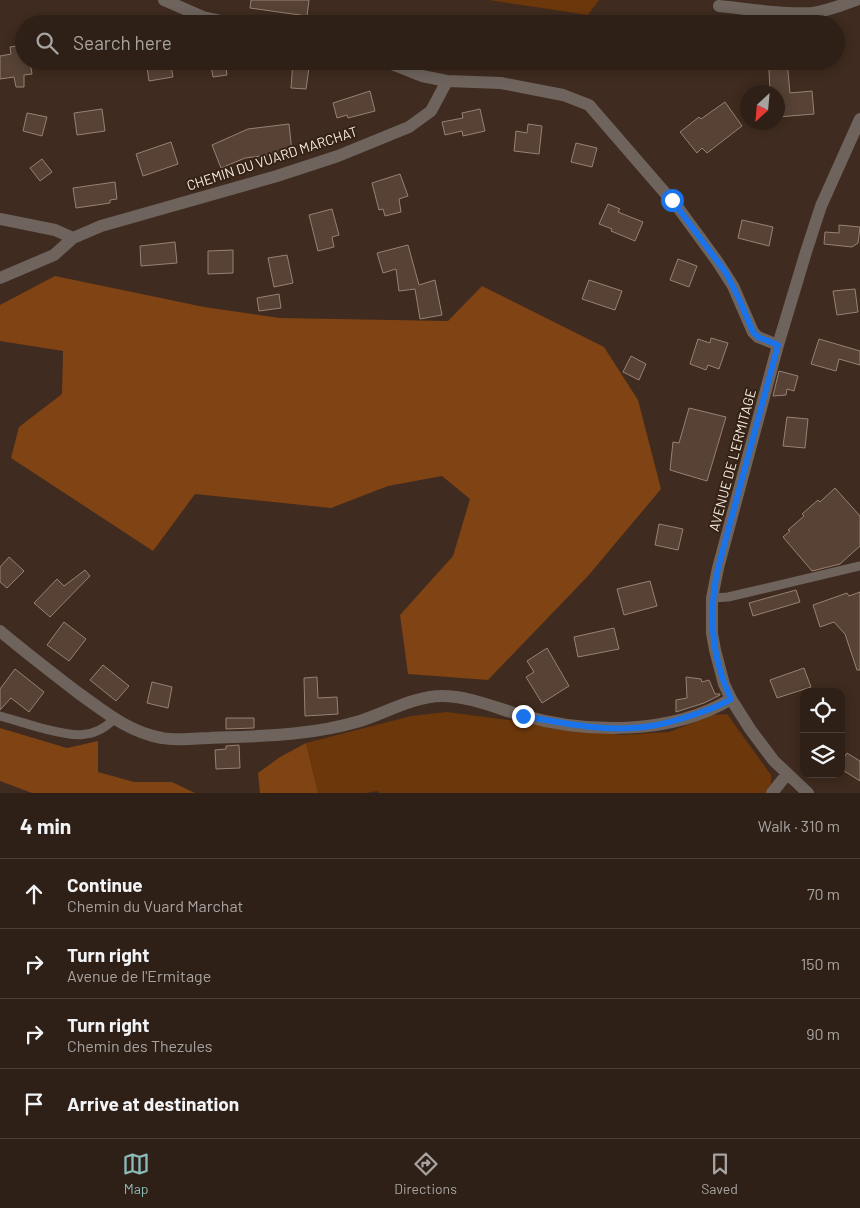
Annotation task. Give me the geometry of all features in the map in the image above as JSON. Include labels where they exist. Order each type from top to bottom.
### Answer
[{"type":"street","points":[[164,0],[198,15]]},
{"type":"street","points":[[719,6],[778,12],[812,13],[856,0]]},
{"type":"street","points":[[407,70],[422,76],[447,81],[501,83],[562,95],[589,105],[680,209],[733,286],[753,332],[758,337],[778,345]]},
{"type":"street","name":"CHEMIN DU VUARD MARCHAT","points":[[0,278],[54,255],[73,238],[102,226],[277,176],[338,156],[409,127],[431,111],[447,81]]},
{"type":"street","name":"AVENUE DE L'ERMITAGE","points":[[808,793],[787,774],[762,745],[731,699],[724,684],[714,650],[712,598],[718,568],[778,345],[818,213],[860,119]]},
{"type":"street","points":[[0,219],[55,230],[73,238]]},
{"type":"street","points":[[0,631],[114,719],[137,732],[163,739],[270,737],[318,732],[360,721],[429,697],[443,696],[475,701],[523,716],[555,722],[610,728],[644,727],[680,719],[714,708],[731,699]]},
{"type":"street","points":[[772,793],[787,774]]},
{"type":"lane","points":[[712,598],[728,597],[860,566]]},
{"type":"lane","points":[[0,716],[66,735],[79,736],[94,733],[107,727],[114,719]]},
{"type":"shaded area","points":[[489,0],[599,0],[588,15]]},
{"type":"shaded area","points":[[55,276],[204,307],[280,318],[448,321],[482,286],[604,347],[638,400],[661,489],[588,576],[488,680],[408,674],[400,615],[453,556],[470,499],[442,476],[388,486],[331,508],[195,494],[153,551],[11,458],[19,427],[62,394],[63,351],[0,341],[0,305]]},
{"type":"shaded area","points":[[447,712],[622,735],[669,732],[713,715],[727,714],[771,775],[771,784],[766,793],[379,793],[378,791],[366,793],[318,793],[306,743],[411,716]]},
{"type":"shaded area","points":[[0,728],[67,748],[98,741],[98,772],[134,782],[172,782],[195,793],[32,793],[0,781]]},
{"type":"shaded area","points":[[306,743],[318,793],[260,793],[258,773],[280,757]]},
{"type":"building","points":[[251,0],[309,0],[307,15],[250,8]]},
{"type":"building","points":[[15,46],[15,70],[31,70],[32,74],[24,75],[24,87],[16,87],[14,77],[0,79],[0,56],[11,54],[10,47]]},
{"type":"building","points":[[147,70],[172,70],[173,77],[149,81]]},
{"type":"building","points":[[212,70],[226,70],[227,75],[213,77]]},
{"type":"building","points":[[292,70],[309,70],[306,89],[291,88]]},
{"type":"building","points":[[769,70],[788,70],[790,93],[812,91],[814,114],[785,116],[785,85],[770,85]]},
{"type":"building","points":[[370,91],[375,111],[348,118],[347,115],[337,118],[333,103]]},
{"type":"building","points":[[725,102],[740,123],[740,128],[707,153],[702,148],[697,153],[680,132],[699,117],[701,119]]},
{"type":"building","points":[[102,109],[105,131],[77,135],[74,113]]},
{"type":"building","points":[[480,109],[485,131],[463,136],[462,131],[445,135],[442,122],[463,118],[462,113]]},
{"type":"building","points":[[27,113],[47,117],[42,136],[23,131]]},
{"type":"building","points":[[289,124],[292,152],[245,158],[221,168],[212,145],[248,129]]},
{"type":"building","points":[[528,124],[542,126],[539,154],[514,151],[516,131],[527,133]]},
{"type":"building","points":[[171,142],[178,164],[143,176],[136,154]]},
{"type":"building","points":[[576,143],[597,148],[592,167],[571,162]]},
{"type":"building","points":[[42,159],[52,172],[40,181],[30,168]]},
{"type":"building","points":[[400,174],[408,196],[399,199],[401,212],[385,216],[383,209],[379,210],[372,183]]},
{"type":"building","points":[[115,182],[117,199],[110,200],[110,203],[76,208],[73,188]]},
{"type":"building","points":[[608,204],[620,209],[618,212],[643,222],[635,241],[599,224]]},
{"type":"building","points":[[332,209],[339,235],[332,237],[334,247],[318,251],[309,215]]},
{"type":"building","points":[[742,220],[773,227],[769,246],[738,238]]},
{"type":"building","points":[[839,225],[860,227],[858,243],[852,247],[824,244],[825,232],[839,233]]},
{"type":"building","points":[[175,242],[177,263],[141,266],[140,246]]},
{"type":"building","points":[[408,245],[419,285],[435,280],[442,315],[420,319],[415,289],[399,291],[396,269],[383,273],[377,253]]},
{"type":"building","points":[[233,250],[233,273],[208,274],[208,251]]},
{"type":"building","points":[[287,255],[293,283],[274,287],[268,258]]},
{"type":"building","points":[[678,259],[697,266],[689,287],[670,280]]},
{"type":"building","points":[[589,280],[622,291],[615,310],[582,299]]},
{"type":"building","points":[[855,289],[858,312],[837,315],[833,291]]},
{"type":"building","points":[[279,294],[281,308],[259,311],[257,298]]},
{"type":"building","points":[[711,338],[728,343],[719,369],[708,365],[706,370],[690,364],[698,339],[710,343]]},
{"type":"building","points":[[819,339],[860,351],[860,365],[839,359],[836,371],[811,364]]},
{"type":"building","points":[[631,356],[646,364],[639,380],[623,372]]},
{"type":"building","points":[[779,371],[798,376],[794,391],[787,389],[786,395],[773,396]]},
{"type":"building","points":[[689,408],[726,417],[707,481],[670,470],[673,442],[679,443]]},
{"type":"building","points":[[787,417],[808,419],[805,448],[783,446]]},
{"type":"building","points":[[835,488],[860,516],[860,546],[840,564],[812,571],[783,537],[804,516],[802,514],[818,500],[820,502]]},
{"type":"building","points":[[659,524],[683,529],[678,550],[655,545]]},
{"type":"building","points":[[9,557],[24,571],[7,588],[0,582],[0,567]]},
{"type":"building","points":[[85,570],[90,576],[50,617],[34,603],[57,579],[64,586]]},
{"type":"building","points":[[650,581],[657,606],[624,615],[617,589]]},
{"type":"building","points":[[796,590],[800,602],[753,616],[749,603]]},
{"type":"building","points":[[860,592],[860,670],[857,670],[845,634],[834,622],[820,627],[813,605],[847,593],[849,596]]},
{"type":"building","points":[[64,622],[86,639],[69,661],[47,645]]},
{"type":"building","points":[[614,628],[619,649],[578,657],[574,637]]},
{"type":"building","points":[[547,648],[569,686],[542,703],[526,677],[534,672],[527,661]]},
{"type":"building","points":[[103,665],[129,686],[116,701],[90,680]]},
{"type":"building","points":[[804,668],[811,687],[800,688],[800,691],[777,698],[770,680]]},
{"type":"building","points":[[15,669],[44,692],[29,712],[11,698],[0,710],[0,689]]},
{"type":"building","points":[[317,677],[318,698],[337,697],[338,714],[305,716],[304,678]]},
{"type":"building","points":[[686,677],[701,679],[702,682],[709,680],[715,694],[720,695],[704,703],[676,712],[676,700],[687,698]]},
{"type":"building","points":[[152,682],[172,687],[168,708],[147,703]]},
{"type":"building","points":[[226,718],[254,718],[254,728],[226,729]]},
{"type":"building","points":[[239,745],[240,768],[216,769],[215,750],[226,749],[226,746]]},
{"type":"building","points":[[847,753],[860,761],[860,781],[845,772],[845,756]]},
{"type":"route","points":[[523,716],[584,726],[610,728],[644,727],[680,719],[714,708],[731,699],[718,667],[714,650],[712,598],[718,568],[778,345],[758,337],[753,332],[726,273],[672,200]]}]
